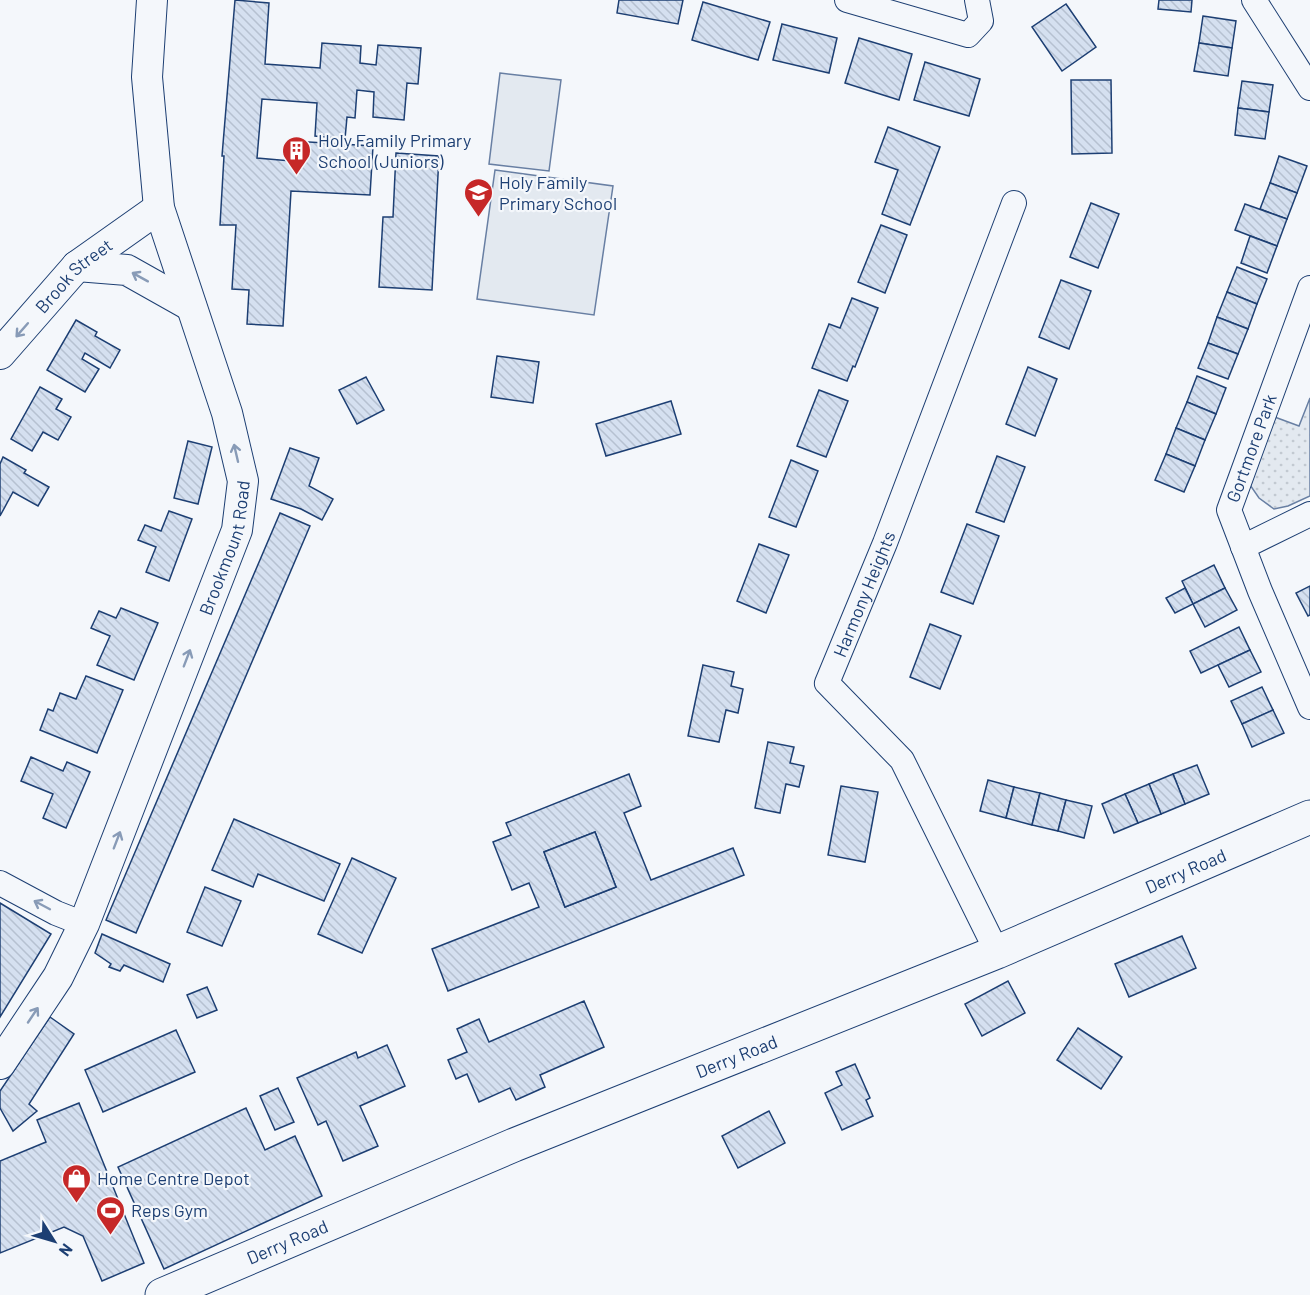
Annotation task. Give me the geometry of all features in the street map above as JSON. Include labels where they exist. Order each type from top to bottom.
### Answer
[{"type":"main road","name":"Derry Road","points":[[162,1295],[514,1145],[997,952],[1310,817]]},
{"type":"street","name":"Brookmount Road","points":[[0,1064],[58,977],[84,924],[237,530],[243,481],[227,413],[159,208],[147,77],[152,0]]},
{"type":"street","points":[[847,0],[968,35],[981,21],[977,0]]},
{"type":"street","points":[[1254,0],[1310,88]]},
{"type":"street","name":"Harmony Heights","points":[[997,952],[902,760],[827,683],[885,543],[1014,203]]},
{"type":"street","name":"Brook Street","points":[[0,354],[77,266],[159,208]]},
{"type":"street","points":[[77,266],[127,270],[191,306]]},
{"type":"street","name":"Gortmore Park","points":[[1310,288],[1229,510],[1310,707]]},
{"type":"street","points":[[1243,547],[1310,514]]},
{"type":"street","points":[[0,883],[84,924]]},
{"type":"shaded area","points":[[500,73],[561,80],[549,171],[489,164]]},
{"type":"shaded area","points":[[495,170],[613,186],[594,315],[477,299]]},
{"type":"shaded area","points":[[1310,398],[1310,496],[1288,506],[1274,509],[1259,498],[1250,485],[1272,416],[1299,426]]},
{"type":"building","name":"Holy Family Primary School (Juniors)","points":[[235,0],[269,3],[265,64],[320,68],[322,43],[361,46],[360,63],[376,65],[378,45],[421,48],[418,84],[407,83],[404,120],[373,117],[374,92],[357,90],[355,118],[347,117],[345,139],[315,136],[317,103],[262,99],[257,158],[291,161],[293,141],[373,146],[370,195],[291,191],[283,326],[247,324],[249,290],[232,289],[236,225],[220,225],[224,156],[222,156]]},
{"type":"building","points":[[619,0],[683,0],[678,24],[617,13]]},
{"type":"building","points":[[1159,0],[1192,0],[1191,12],[1158,9]]},
{"type":"building","points":[[703,2],[770,22],[758,60],[692,40]]},
{"type":"building","points":[[1066,4],[1096,47],[1062,71],[1032,27]]},
{"type":"building","points":[[1203,16],[1236,21],[1232,48],[1199,43]]},
{"type":"building","points":[[782,24],[837,38],[829,73],[773,60]]},
{"type":"building","points":[[859,38],[912,54],[899,100],[845,83]]},
{"type":"building","points":[[1199,43],[1232,48],[1228,76],[1194,71]]},
{"type":"building","points":[[925,62],[980,79],[969,116],[914,100]]},
{"type":"building","points":[[1071,80],[1111,80],[1112,153],[1072,154]]},
{"type":"building","points":[[1242,81],[1273,85],[1269,112],[1238,108]]},
{"type":"building","points":[[1238,108],[1269,112],[1265,139],[1235,135]]},
{"type":"building","points":[[888,127],[940,147],[910,225],[882,214],[898,170],[875,162]]},
{"type":"building","points":[[396,153],[439,156],[432,290],[379,287],[383,217],[393,217]]},
{"type":"building","points":[[1279,156],[1307,166],[1297,193],[1270,183]]},
{"type":"building","points":[[1270,183],[1297,193],[1287,219],[1260,209]]},
{"type":"building","points":[[1091,203],[1119,214],[1098,268],[1070,257]]},
{"type":"building","points":[[1245,204],[1287,219],[1277,246],[1235,230]]},
{"type":"building","points":[[881,225],[907,235],[885,293],[858,282]]},
{"type":"building","points":[[1250,236],[1277,246],[1267,273],[1241,263]]},
{"type":"building","points":[[1237,267],[1267,279],[1257,304],[1227,292]]},
{"type":"building","points":[[1061,280],[1091,291],[1069,349],[1039,337]]},
{"type":"building","points":[[1227,292],[1257,304],[1248,329],[1217,317]]},
{"type":"building","points":[[852,298],[878,308],[855,367],[853,366],[847,381],[812,368],[829,324],[840,328]]},
{"type":"building","points":[[1217,317],[1248,329],[1238,354],[1208,343]]},
{"type":"building","points":[[76,320],[97,332],[95,336],[120,350],[110,368],[85,353],[82,359],[99,369],[85,392],[47,370]]},
{"type":"building","points":[[1208,343],[1238,354],[1228,379],[1198,368]]},
{"type":"building","points":[[497,356],[539,362],[533,403],[491,397]]},
{"type":"building","points":[[1028,367],[1057,379],[1035,436],[1006,424]]},
{"type":"building","points":[[1197,376],[1226,388],[1216,414],[1187,402]]},
{"type":"building","points":[[366,377],[384,410],[357,424],[339,390]]},
{"type":"building","points":[[40,387],[62,399],[56,409],[71,417],[58,440],[43,432],[32,451],[11,439]]},
{"type":"building","points":[[819,390],[848,401],[826,457],[797,446]]},
{"type":"building","points":[[671,401],[681,434],[606,456],[596,424]]},
{"type":"building","points":[[1187,402],[1216,414],[1205,440],[1176,428]]},
{"type":"building","points":[[1176,428],[1205,440],[1195,466],[1166,454]]},
{"type":"building","points":[[188,441],[212,447],[198,504],[174,498]]},
{"type":"building","points":[[290,448],[319,458],[309,486],[333,499],[322,520],[301,509],[271,499]]},
{"type":"building","points":[[1166,454],[1195,466],[1184,492],[1155,480]]},
{"type":"building","points":[[997,456],[1025,467],[1004,522],[976,512]]},
{"type":"building","points":[[3,457],[26,470],[24,473],[49,487],[38,506],[13,492],[0,516],[0,464]]},
{"type":"building","points":[[791,460],[818,471],[796,527],[769,517]]},
{"type":"building","points":[[169,511],[192,519],[169,581],[146,572],[156,547],[138,540],[145,525],[161,531]]},
{"type":"building","points":[[280,513],[310,526],[136,933],[106,920]]},
{"type":"building","points":[[967,524],[999,536],[973,604],[941,592]]},
{"type":"building","points":[[759,544],[789,555],[766,613],[737,601]]},
{"type":"building","points":[[1214,565],[1225,588],[1193,604],[1182,581]]},
{"type":"building","points":[[1310,586],[1310,615],[1308,616],[1296,593]]},
{"type":"building","points":[[1185,588],[1193,604],[1175,613],[1166,598]]},
{"type":"building","points":[[1225,588],[1237,610],[1205,627],[1193,604]]},
{"type":"building","points":[[121,608],[158,623],[134,680],[97,665],[110,636],[91,628],[99,611],[116,618]]},
{"type":"building","points":[[930,624],[961,636],[940,689],[910,677]]},
{"type":"building","points":[[1239,627],[1250,650],[1201,673],[1190,651]]},
{"type":"building","points":[[1250,650],[1261,672],[1229,687],[1218,665]]},
{"type":"building","points":[[703,665],[734,672],[731,686],[743,689],[738,713],[726,710],[719,742],[688,736]]},
{"type":"building","points":[[86,676],[123,690],[97,753],[40,730],[48,709],[53,711],[60,693],[76,699]]},
{"type":"building","points":[[1262,687],[1273,710],[1242,724],[1231,701]]},
{"type":"building","points":[[1273,710],[1284,733],[1252,747],[1242,724]]},
{"type":"building","points":[[768,742],[794,747],[790,763],[804,766],[799,787],[786,784],[780,813],[755,808]]},
{"type":"building","points":[[31,757],[63,771],[67,762],[90,772],[66,828],[43,818],[53,794],[21,781]]},
{"type":"building","points":[[1197,765],[1209,794],[1185,804],[1173,774]]},
{"type":"building","points":[[629,774],[641,806],[624,813],[651,880],[733,848],[744,875],[448,991],[432,949],[539,907],[529,883],[512,890],[493,842],[511,835],[506,823]],"holes":[[[595,832],[616,887],[565,907],[544,852]]]},
{"type":"building","points":[[1173,774],[1185,804],[1161,814],[1149,784]]},
{"type":"building","points":[[988,780],[1014,787],[1006,818],[980,811]]},
{"type":"building","points":[[1149,784],[1161,814],[1138,823],[1125,794]]},
{"type":"building","points":[[841,786],[878,792],[865,862],[828,855]]},
{"type":"building","points":[[1014,787],[1040,793],[1032,825],[1006,818]]},
{"type":"building","points":[[1040,793],[1066,800],[1058,831],[1032,825]]},
{"type":"building","points":[[1125,794],[1138,823],[1114,833],[1102,804]]},
{"type":"building","points":[[1066,800],[1092,806],[1084,838],[1058,831]]},
{"type":"building","points":[[234,819],[340,864],[324,901],[258,874],[253,887],[212,870]]},
{"type":"building","points":[[595,832],[616,887],[565,907],[544,852]]},
{"type":"building","points":[[352,858],[396,878],[362,953],[318,934]]},
{"type":"building","points":[[205,887],[241,901],[222,946],[187,932]]},
{"type":"building","points":[[0,903],[51,934],[0,1017]]},
{"type":"building","points":[[102,934],[170,964],[163,982],[124,965],[120,971],[109,967],[111,964],[95,953]]},
{"type":"building","points":[[1182,936],[1196,968],[1129,997],[1115,964]]},
{"type":"building","points":[[1008,981],[1025,1013],[982,1036],[965,1004]]},
{"type":"building","points":[[207,987],[217,1010],[197,1018],[187,995]]},
{"type":"building","points":[[584,1001],[604,1047],[540,1075],[545,1087],[516,1100],[510,1088],[479,1102],[467,1074],[456,1079],[448,1060],[467,1052],[457,1029],[479,1019],[489,1042]]},
{"type":"building","points":[[50,1017],[74,1034],[29,1104],[37,1111],[13,1131],[0,1108],[0,1091]]},
{"type":"building","points":[[1078,1028],[1122,1057],[1101,1089],[1057,1060]]},
{"type":"building","points":[[176,1030],[195,1072],[103,1112],[85,1070]]},
{"type":"building","points":[[387,1045],[405,1086],[360,1106],[378,1146],[343,1161],[326,1121],[318,1125],[297,1078],[356,1052],[358,1058]]},
{"type":"building","points":[[855,1064],[870,1098],[866,1100],[873,1116],[842,1130],[825,1093],[842,1085],[836,1072]]},
{"type":"building","points":[[278,1088],[294,1122],[275,1130],[260,1096]]},
{"type":"building","points":[[79,1103],[144,1263],[102,1281],[83,1236],[64,1227],[0,1253],[0,1161],[46,1142],[37,1120]]},
{"type":"building","points":[[246,1108],[265,1150],[295,1136],[322,1196],[164,1269],[118,1167]]},
{"type":"building","points":[[769,1111],[785,1143],[738,1168],[722,1136]]},
{"type":"place","name":"Holy Family Primary School (Juniors)","points":[[297,176]]},
{"type":"place","name":"Holy Family Primary School","points":[[478,218]]},
{"type":"place","name":"Home Centre Depot","points":[[76,1204]]},
{"type":"place","name":"Reps Gym","points":[[110,1236]]}]
